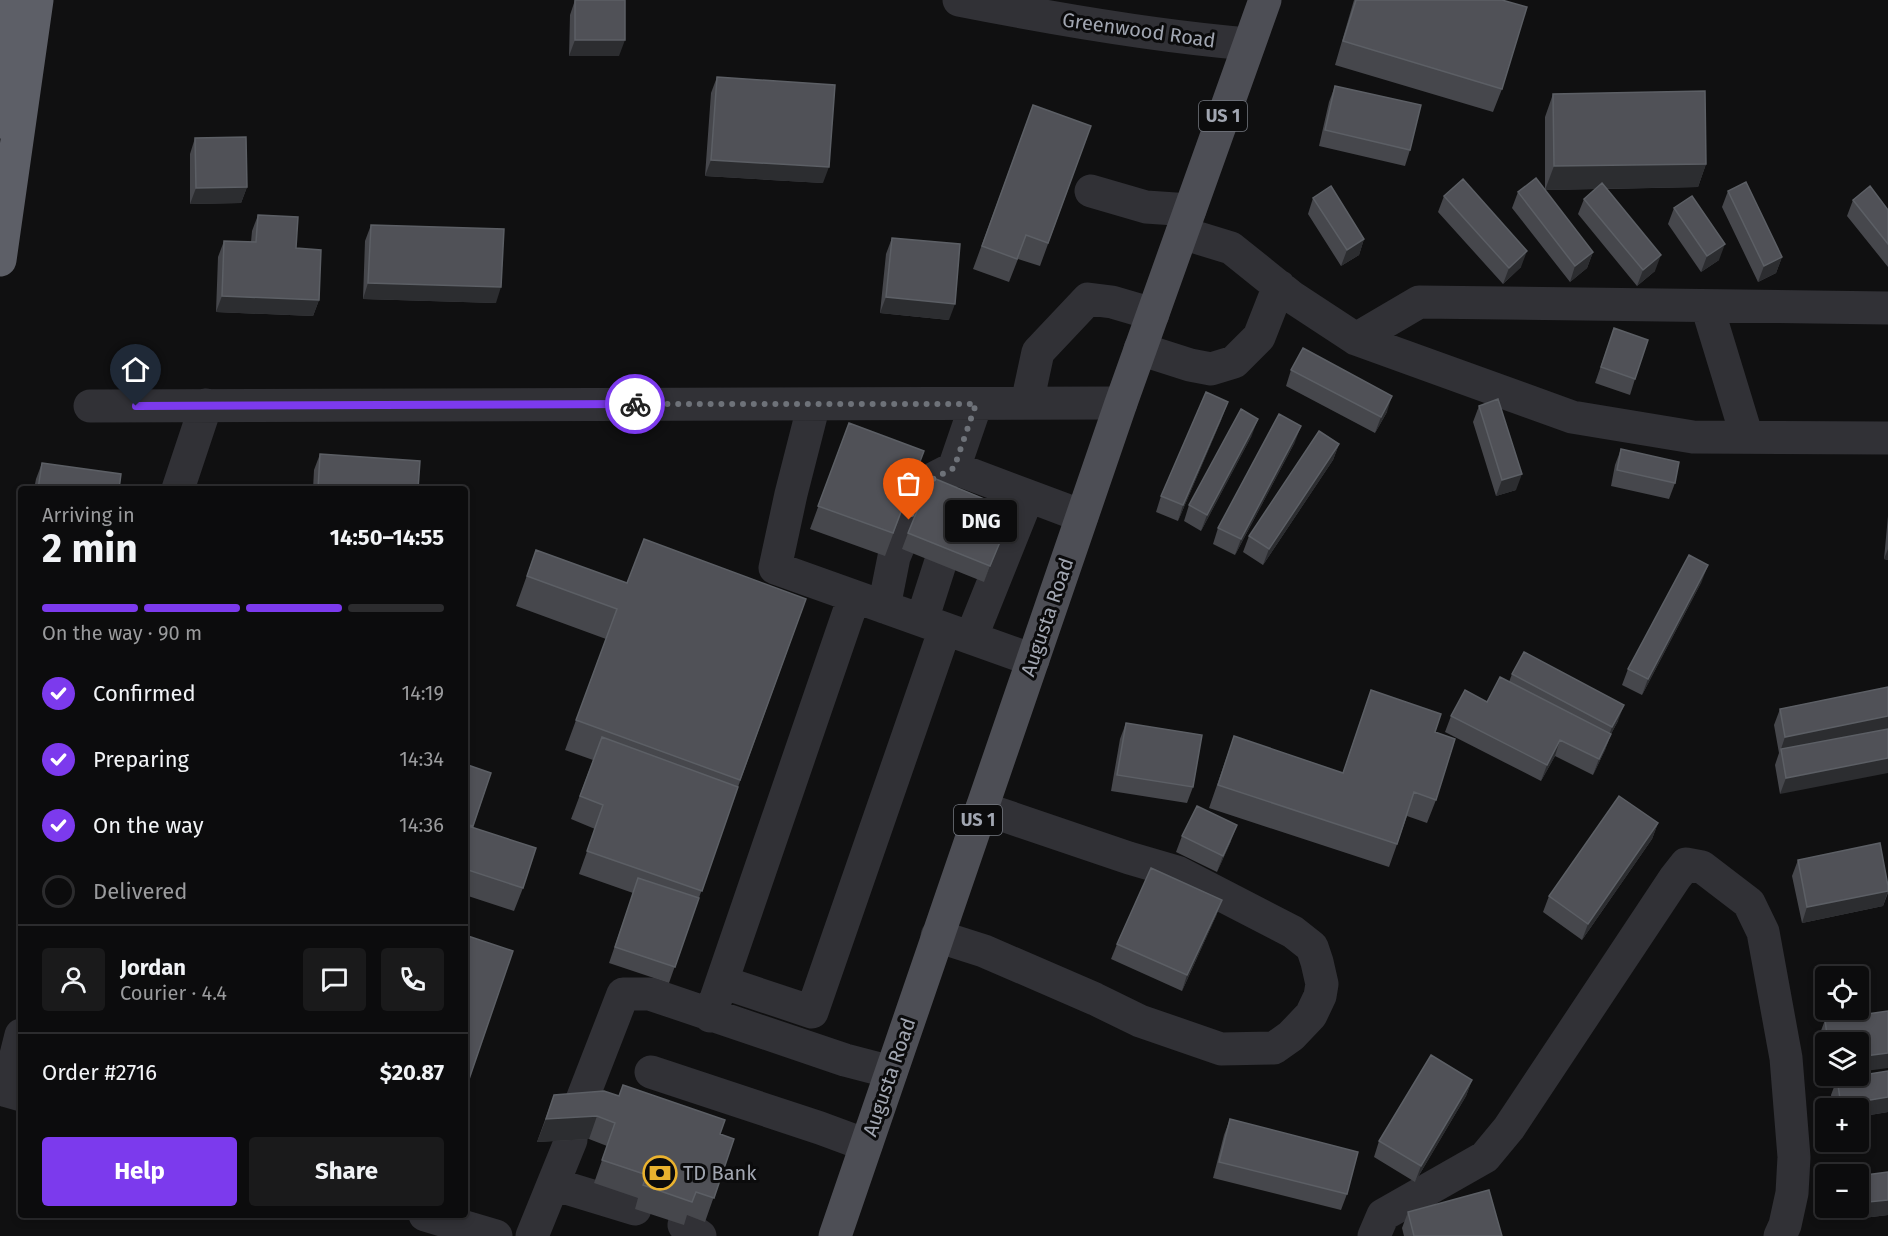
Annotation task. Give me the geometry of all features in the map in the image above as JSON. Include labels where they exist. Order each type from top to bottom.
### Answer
[{"type":"highway","points":[[0,260],[4,0]]},
{"type":"highway","points":[[0,260],[37,0]]},
{"type":"main road","name":"Augusta Road","points":[[835,1236],[1121,403],[1265,0]]},
{"type":"street","name":"Greenwood Road","points":[[959,0],[1002,9],[1193,39],[1249,44]]},
{"type":"street","points":[[1091,191],[1186,221],[1231,248],[1279,286],[1356,339],[1572,417],[1693,437],[1888,438]]},
{"type":"street","points":[[1140,349],[1190,365],[1211,369],[1234,362],[1259,337],[1279,286]]},
{"type":"street","points":[[1027,403],[1038,352],[1088,299],[1113,302],[1152,314]]},
{"type":"street","points":[[1356,339],[1419,302],[1888,308]]},
{"type":"street","points":[[1707,306],[1746,437]]},
{"type":"street","points":[[90,406],[1121,403]]},
{"type":"street","points":[[814,404],[775,568],[1033,660]]},
{"type":"street","points":[[962,508],[976,404]]},
{"type":"street","points":[[179,486],[206,405]]},
{"type":"street","points":[[884,607],[894,557],[925,483],[967,473],[1082,516]]},
{"type":"street","points":[[722,982],[812,1012],[946,629],[1028,496]]},
{"type":"street","points":[[940,564],[946,629]]},
{"type":"street","points":[[710,1016],[854,597]]},
{"type":"street","points":[[937,936],[984,951],[1140,1021],[1221,1048],[1274,1048],[1291,1036],[1311,1015],[1320,996],[1322,984],[1312,947],[1293,932],[1177,872],[982,808]]},
{"type":"street","points":[[1374,1236],[1383,1215],[1485,1157],[1509,1128],[1686,864],[1702,867],[1749,903],[1763,932],[1786,1058],[1794,1157],[1792,1193],[1785,1225],[1780,1236]]},
{"type":"street","points":[[532,1236],[623,994],[650,994],[845,1060],[891,1072]]},
{"type":"street","points":[[14,1093],[18,1060]]},
{"type":"street","points":[[651,1072],[866,1145]]},
{"type":"street","points":[[553,1184],[635,1209]]},
{"type":"street","points":[[435,1218],[496,1236]]},
{"type":"building","points":[[575,0],[625,0],[625,40],[575,40]]},
{"type":"building","points":[[1356,0],[1502,0],[1527,7],[1502,89],[1343,41]]},
{"type":"building","points":[[717,77],[835,85],[829,167],[711,160]]},
{"type":"building","points":[[1335,86],[1421,105],[1410,150],[1325,130]]},
{"type":"building","points":[[1705,91],[1706,164],[1554,166],[1553,94]]},
{"type":"building","points":[[1033,105],[1091,126],[1048,243],[1026,235],[1017,259],[982,246]]},
{"type":"building","points":[[246,137],[247,187],[196,188],[195,138]]},
{"type":"building","points":[[1536,178],[1593,252],[1575,266],[1518,192]]},
{"type":"building","points":[[1463,179],[1527,251],[1509,268],[1444,196]]},
{"type":"building","points":[[1746,182],[1782,257],[1764,266],[1728,191]]},
{"type":"building","points":[[1602,183],[1661,255],[1643,270],[1584,199]]},
{"type":"building","points":[[1331,186],[1364,239],[1347,250],[1313,198]]},
{"type":"building","points":[[1870,186],[1888,210],[1888,244],[1853,200]]},
{"type":"building","points":[[1692,196],[1725,244],[1707,256],[1674,208]]},
{"type":"building","points":[[258,215],[298,217],[296,248],[321,250],[319,300],[222,296],[224,241],[256,242]]},
{"type":"building","points":[[371,225],[504,229],[501,287],[368,283]]},
{"type":"building","points":[[892,238],[960,244],[955,304],[886,297]]},
{"type":"building","points":[[1614,328],[1648,340],[1635,379],[1601,367]]},
{"type":"building","points":[[1303,348],[1392,396],[1381,417],[1291,370]]},
{"type":"building","points":[[1206,392],[1228,402],[1183,505],[1161,496]]},
{"type":"building","points":[[1498,399],[1522,474],[1502,480],[1479,406]]},
{"type":"building","points":[[1241,409],[1258,419],[1207,515],[1189,505]]},
{"type":"building","points":[[1279,414],[1301,426],[1241,539],[1218,528]]},
{"type":"building","points":[[849,423],[924,451],[893,533],[818,506]]},
{"type":"building","points":[[1319,431],[1339,444],[1269,549],[1249,536]]},
{"type":"building","points":[[1621,449],[1679,462],[1675,483],[1617,470]]},
{"type":"building","points":[[320,454],[420,461],[418,486],[318,486]]},
{"type":"building","points":[[42,463],[121,474],[119,486],[38,486]]},
{"type":"building","points":[[931,477],[1013,511],[990,566],[908,533]]},
{"type":"building","points":[[644,539],[806,599],[740,780],[576,720],[617,609],[527,576],[536,550],[627,583]]},
{"type":"building","points":[[1689,555],[1708,565],[1648,679],[1628,669]]},
{"type":"building","points":[[1524,652],[1624,705],[1612,727],[1512,674]]},
{"type":"building","points":[[1500,677],[1611,734],[1599,759],[1560,740],[1547,765],[1451,716],[1465,690],[1487,702]]},
{"type":"building","points":[[1888,687],[1888,716],[1785,737],[1780,709]]},
{"type":"building","points":[[1371,690],[1441,714],[1435,732],[1455,739],[1436,800],[1414,792],[1397,844],[1218,785],[1234,736],[1343,773]]},
{"type":"building","points":[[1126,723],[1202,735],[1193,787],[1117,775]]},
{"type":"building","points":[[1888,729],[1888,758],[1786,778],[1781,749]]},
{"type":"building","points":[[602,737],[738,787],[702,891],[587,851],[603,805],[580,796]]},
{"type":"building","points":[[468,765],[491,773],[473,826],[468,825]]},
{"type":"building","points":[[1619,796],[1658,823],[1588,924],[1549,896]]},
{"type":"building","points":[[1197,806],[1237,825],[1223,856],[1182,836]]},
{"type":"building","points":[[468,826],[536,848],[523,888],[468,870]]},
{"type":"building","points":[[1880,843],[1888,891],[1807,907],[1798,860]]},
{"type":"building","points":[[1151,868],[1222,900],[1187,975],[1117,944]]},
{"type":"building","points":[[638,878],[699,898],[675,967],[615,947]]},
{"type":"building","points":[[468,936],[513,951],[468,1082]]},
{"type":"building","points":[[1888,1011],[1888,1053],[1869,1056],[1869,1032],[1827,1032],[1825,1020],[1869,1020],[1869,1014]]},
{"type":"building","points":[[1431,1055],[1472,1080],[1421,1166],[1379,1141]]},
{"type":"building","points":[[1888,1071],[1888,1097],[1869,1100],[1869,1098],[1840,1098],[1838,1086],[1869,1086],[1869,1074]]},
{"type":"building","points":[[623,1085],[725,1120],[720,1134],[734,1139],[714,1198],[696,1192],[692,1202],[643,1185],[647,1175],[602,1160],[615,1123],[597,1116],[546,1119],[554,1095],[604,1091],[619,1096]]},
{"type":"building","points":[[1230,1119],[1358,1152],[1347,1194],[1219,1162]]},
{"type":"building","points":[[1888,1172],[1888,1200],[1869,1202],[1869,1175]]},
{"type":"building","points":[[1489,1190],[1502,1236],[1414,1236],[1408,1212]]},
{"type":"way so far","points":[[635,404],[976,404],[954,468],[925,483],[909,520]]},
{"type":"place","name":"DNG","points":[[909,520]]},
{"type":"place","name":"TD Bank","points":[[660,1173]]},
{"type":"route","points":[[136,406],[635,404]]}]
